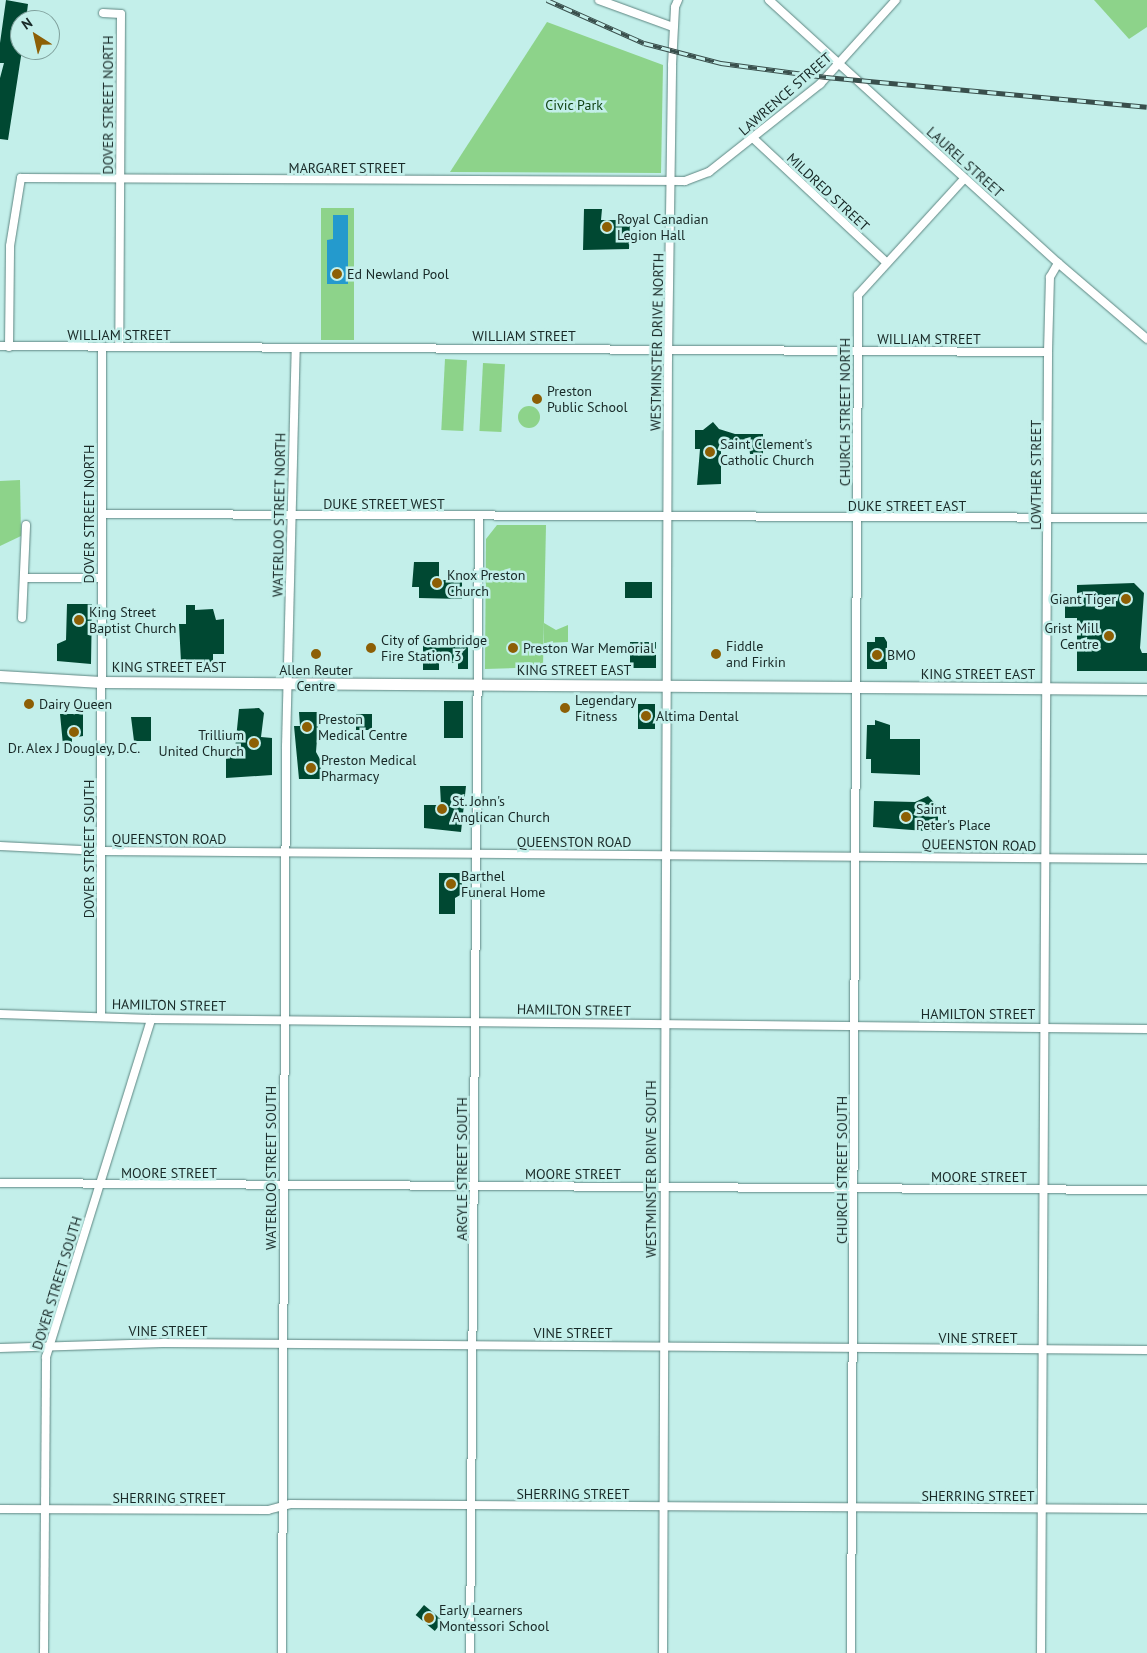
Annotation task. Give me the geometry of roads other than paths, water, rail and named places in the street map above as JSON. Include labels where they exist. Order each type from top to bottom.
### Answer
[{"type":"main road","name":"KING STREET EAST","points":[[0,676],[101,682],[1147,689]]},
{"type":"street","points":[[599,0],[673,27]]},
{"type":"street","name":"WESTMINSTER DRIVE NORTH","points":[[666,685],[669,350],[673,183],[673,27],[678,0]]},
{"type":"street","name":"LAUREL STREET","points":[[769,0],[964,179],[1147,339]]},
{"type":"street","name":"LAWRENCE STREET","points":[[673,183],[709,172],[754,139],[839,64],[896,0]]},
{"type":"street","name":"DOVER STREET NORTH","points":[[103,12],[121,14],[119,347]]},
{"type":"street","name":"MILDRED STREET","points":[[754,139],[886,262]]},
{"type":"street","name":"MARGARET STREET","points":[[9,347],[10,246],[21,178],[673,183]]},
{"type":"street","name":"CHURCH STREET NORTH","points":[[857,687],[858,295],[886,262],[964,179]]},
{"type":"street","name":"LOWTHER STREET","points":[[1041,1653],[1040,1350],[1044,1190],[1049,518],[1048,352],[1050,277],[1058,263]]},
{"type":"street","name":"WILLIAM STREET","points":[[0,346],[1048,352]]},
{"type":"street","name":"DOVER STREET NORTH","points":[[101,682],[102,347]]},
{"type":"street","name":"WATERLOO STREET NORTH","points":[[288,683],[296,348]]},
{"type":"street","name":"DUKE STREET WEST","points":[[102,514],[667,518]]},
{"type":"street","name":"ARGYLE STREET SOUTH","points":[[470,1653],[479,517]]},
{"type":"street","name":"DUKE STREET EAST","points":[[667,518],[1147,518]]},
{"type":"street","points":[[22,618],[26,525]]},
{"type":"street","points":[[24,578],[101,578]]},
{"type":"street","name":"DOVER STREET SOUTH","points":[[101,682],[101,1016]]},
{"type":"street","name":"WATERLOO STREET SOUTH","points":[[282,1653],[280,1507],[288,683]]},
{"type":"street","name":"WESTMINSTER DRIVE SOUTH","points":[[663,1653],[666,685]]},
{"type":"street","name":"CHURCH STREET SOUTH","points":[[851,1653],[857,687]]},
{"type":"street","name":"QUEENSTON ROAD","points":[[0,846],[101,851],[1147,859]]},
{"type":"street","name":"HAMILTON STREET","points":[[0,1014],[151,1019],[1044,1026],[1147,1029]]},
{"type":"street","name":"DOVER STREET SOUTH","points":[[44,1653],[48,1346],[151,1019]]},
{"type":"street","name":"MOORE STREET","points":[[0,1183],[1147,1190]]},
{"type":"street","name":"VINE STREET","points":[[0,1348],[282,1345],[663,1346],[853,1350],[1147,1350]]},
{"type":"street","name":"SHERRING STREET","points":[[0,1509],[472,1506],[1147,1509]]},
{"type":"water","points":[[333,215],[348,215],[348,284],[327,284],[327,240],[333,239]]},
{"type":"railway","points":[[547,0],[644,43],[721,63],[826,77],[1147,107]]},
{"type":"place","name":"Royal Canadian Legion Hall","points":[[607,227]]},
{"type":"place","name":"Ed Newland Pool","points":[[337,274]]},
{"type":"place","name":"Preston Public School","points":[[537,399]]},
{"type":"place","name":"Saint Clement's Catholic Church","points":[[710,452]]},
{"type":"place","name":"Knox Preston Church","points":[[437,583]]},
{"type":"place","name":"Giant Tiger","points":[[1126,599]]},
{"type":"place","name":"King Street Baptist Church","points":[[79,620]]},
{"type":"place","name":"Grist Mill Centre","points":[[1109,636]]},
{"type":"place","name":"City of Cambridge Fire Station 3","points":[[371,648]]},
{"type":"place","name":"Preston War Memorial","points":[[513,648]]},
{"type":"place","name":"Allen Reuter Centre","points":[[316,654]]},
{"type":"place","name":"Fiddle and Firkin","points":[[716,654]]},
{"type":"place","name":"BMO","points":[[877,655]]},
{"type":"place","name":"Dairy Queen","points":[[29,704]]},
{"type":"place","name":"Legendary Fitness","points":[[565,708]]},
{"type":"place","name":"Altima Dental","points":[[646,716]]},
{"type":"place","name":"Preston Medical Centre","points":[[307,727]]},
{"type":"place","name":"Dr. Alex J Dougley, D.C.","points":[[74,732]]},
{"type":"place","name":"Trillium United Church","points":[[254,743]]},
{"type":"place","name":"Preston Medical Pharmacy","points":[[311,768]]},
{"type":"place","name":"St. John's Anglican Church","points":[[442,809]]},
{"type":"place","name":"Saint Peter's Place","points":[[906,817]]},
{"type":"place","name":"Barthel Funeral Home","points":[[451,884]]},
{"type":"place","name":"Early Learners Montessori School","points":[[429,1618]]},
{"type":"park label","name":"Civic Park","points":[[574,105]]}]
